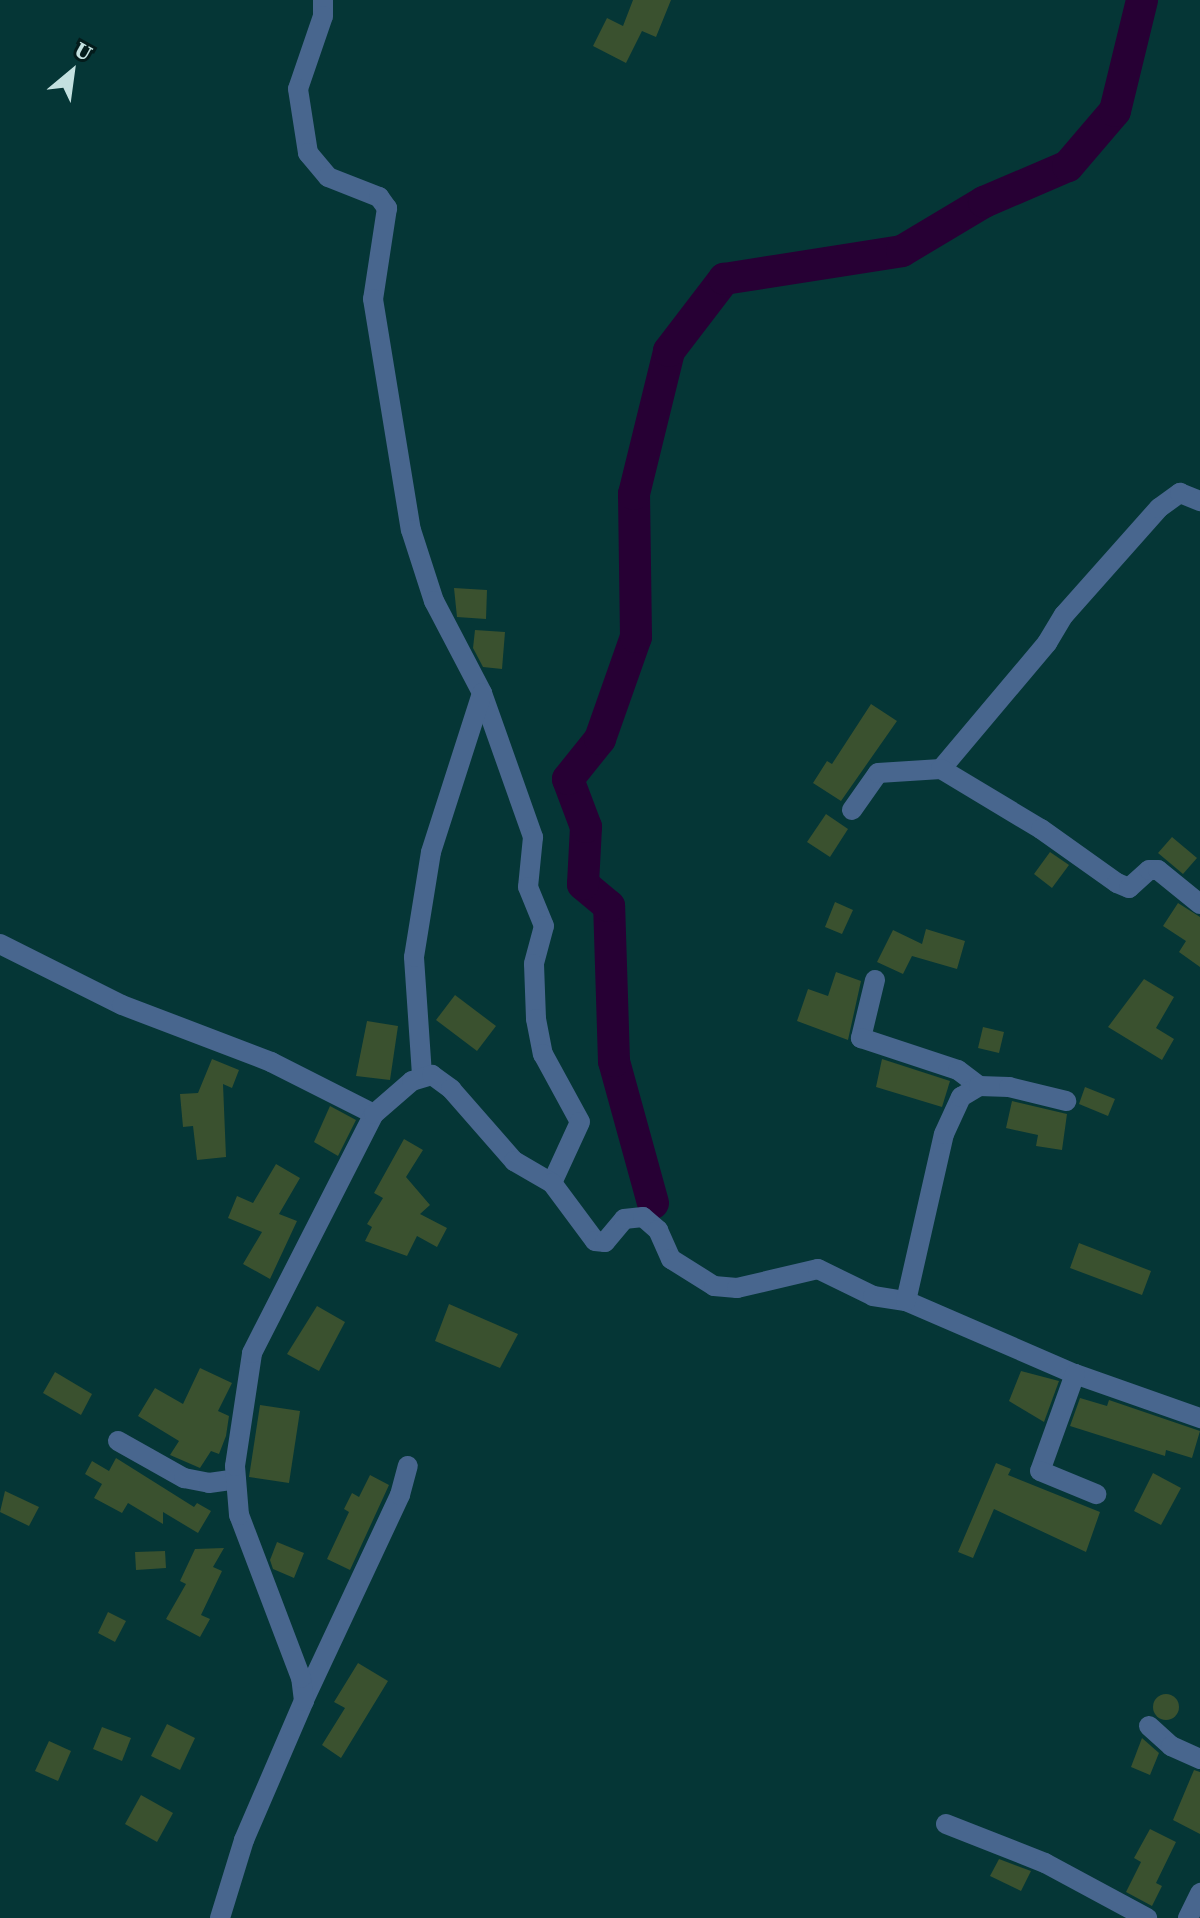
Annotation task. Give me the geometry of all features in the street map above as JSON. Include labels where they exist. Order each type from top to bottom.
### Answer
[{"type":"street","points":[[323,0],[323,16],[298,89],[308,153],[328,177],[379,197],[387,208],[373,299],[405,501],[434,601],[482,693],[533,837],[527,872],[532,899],[543,918],[533,979],[543,1054],[580,1122],[552,1183]]},
{"type":"street","points":[[941,769],[1047,643],[1064,615],[1169,497],[1180,493],[1200,501]]},
{"type":"street","points":[[422,1075],[414,957],[421,912],[431,852],[482,693]]},
{"type":"street","points":[[852,810],[878,773],[941,769],[1041,829],[1117,883],[1129,888],[1149,870],[1158,870],[1200,904]]},
{"type":"street","points":[[0,944],[122,1005],[271,1062],[374,1114]]},
{"type":"street","points":[[875,980],[861,1038],[942,1063],[979,1086],[1022,1089],[1066,1101]]},
{"type":"street","points":[[304,1701],[301,1678],[239,1515],[236,1479],[252,1353],[374,1114],[422,1075]]},
{"type":"street","points":[[422,1075],[451,1089],[502,1150],[533,1176],[552,1183],[595,1241],[605,1242],[624,1219],[643,1217],[658,1230],[671,1259],[714,1286],[737,1288],[818,1269],[873,1296],[906,1301],[1075,1374],[1200,1418]]},
{"type":"street","points":[[906,1301],[950,1112],[979,1086]]},
{"type":"street","points":[[1075,1374],[1040,1471],[1096,1494]]},
{"type":"street","points":[[118,1441],[184,1478],[209,1483],[236,1479]]},
{"type":"street","points":[[220,1918],[244,1840],[304,1701],[400,1495],[408,1466]]},
{"type":"street","points":[[1149,1726],[1171,1746],[1200,1759]]},
{"type":"street","points":[[946,1824],[1045,1863],[1147,1918]]},
{"type":"street","points":[[1188,1918],[1200,1893]]},
{"type":"building","points":[[633,0],[671,0],[656,37],[642,31],[626,63],[593,46],[607,18],[623,26]]},
{"type":"building","points":[[454,588],[487,590],[486,619],[457,617]]},
{"type":"building","points":[[475,630],[505,632],[502,669],[483,667],[473,648]]},
{"type":"building","points":[[871,704],[897,721],[841,801],[813,783],[827,761],[832,764]]},
{"type":"building","points":[[826,814],[848,829],[830,857],[807,842]]},
{"type":"building","points":[[1172,837],[1197,858],[1183,874],[1158,853]]},
{"type":"building","points":[[1050,852],[1069,865],[1052,888],[1034,874]]},
{"type":"building","points":[[835,902],[853,910],[842,934],[825,927]]},
{"type":"building","points":[[1178,903],[1200,917],[1200,967],[1179,952],[1186,941],[1163,926]]},
{"type":"building","points":[[926,929],[965,941],[957,969],[912,956],[903,974],[877,962],[893,930],[922,944]]},
{"type":"building","points":[[836,972],[861,981],[848,1040],[797,1021],[808,989],[828,996]]},
{"type":"building","points":[[1144,979],[1174,997],[1156,1028],[1174,1039],[1162,1060],[1108,1027]]},
{"type":"building","points":[[455,995],[496,1026],[477,1051],[436,1020]]},
{"type":"building","points":[[367,1021],[398,1026],[390,1080],[356,1076]]},
{"type":"building","points":[[983,1027],[1004,1032],[999,1053],[978,1048]]},
{"type":"building","points":[[212,1059],[239,1070],[232,1088],[223,1084],[226,1157],[197,1160],[193,1126],[183,1127],[180,1094],[198,1093]]},
{"type":"building","points":[[882,1059],[950,1081],[942,1107],[876,1087]]},
{"type":"building","points":[[1085,1087],[1115,1099],[1108,1116],[1079,1104]]},
{"type":"building","points":[[1012,1101],[1067,1114],[1062,1150],[1036,1146],[1038,1135],[1006,1128]]},
{"type":"building","points":[[330,1106],[356,1120],[338,1156],[314,1142]]},
{"type":"building","points":[[404,1139],[423,1150],[406,1177],[430,1205],[420,1214],[447,1228],[437,1247],[417,1236],[407,1256],[365,1241],[372,1227],[367,1224],[383,1198],[374,1193]]},
{"type":"building","points":[[276,1164],[300,1178],[279,1214],[297,1221],[270,1279],[243,1264],[262,1232],[228,1218],[237,1196],[253,1203]]},
{"type":"building","points":[[1079,1243],[1151,1271],[1142,1295],[1070,1268]]},
{"type":"building","points":[[449,1304],[518,1334],[500,1368],[435,1341]]},
{"type":"building","points":[[317,1306],[345,1322],[319,1371],[287,1354]]},
{"type":"building","points":[[200,1368],[232,1383],[218,1411],[229,1416],[226,1436],[219,1454],[211,1451],[200,1468],[170,1455],[179,1441],[138,1416],[155,1388],[183,1404]]},
{"type":"building","points":[[1021,1371],[1059,1381],[1044,1422],[1009,1401]]},
{"type":"building","points":[[55,1372],[92,1394],[81,1415],[43,1393]]},
{"type":"building","points":[[1080,1398],[1107,1406],[1109,1400],[1200,1431],[1192,1458],[1166,1450],[1165,1456],[1070,1426]]},
{"type":"building","points":[[260,1405],[300,1411],[289,1483],[249,1477]]},
{"type":"building","points":[[116,1458],[194,1507],[197,1503],[211,1511],[198,1533],[163,1512],[163,1524],[128,1503],[122,1513],[94,1498],[102,1484],[85,1474],[92,1461],[109,1471]]},
{"type":"building","points":[[996,1463],[1011,1469],[1008,1475],[1100,1512],[1086,1552],[994,1509],[973,1558],[958,1552]]},
{"type":"building","points":[[1153,1473],[1181,1488],[1161,1525],[1134,1511]]},
{"type":"building","points":[[370,1475],[389,1485],[350,1570],[327,1559],[349,1512],[344,1509],[352,1493],[359,1497]]},
{"type":"building","points":[[5,1491],[39,1507],[29,1526],[0,1512]]},
{"type":"building","points":[[277,1542],[304,1553],[294,1578],[273,1569],[270,1560]]},
{"type":"building","points":[[224,1548],[213,1567],[222,1571],[201,1615],[210,1619],[200,1637],[166,1619],[186,1584],[180,1581],[195,1549]]},
{"type":"building","points":[[165,1551],[166,1568],[136,1570],[135,1552]]},
{"type":"building","points":[[108,1612],[126,1621],[115,1642],[98,1633]]},
{"type":"building","points":[[358,1663],[388,1681],[341,1758],[322,1745],[345,1708],[334,1702]]},
{"type":"building","points":[[1166,1694],[1175,1698],[1179,1707],[1175,1716],[1166,1720],[1157,1716],[1153,1707],[1157,1698]]},
{"type":"building","points":[[167,1724],[195,1738],[180,1770],[151,1756]]},
{"type":"building","points":[[102,1727],[131,1738],[122,1761],[93,1749]]},
{"type":"building","points":[[1142,1738],[1159,1753],[1150,1775],[1131,1767]]},
{"type":"building","points":[[49,1741],[71,1751],[58,1781],[35,1771]]},
{"type":"building","points":[[1194,1770],[1200,1772],[1200,1834],[1173,1820]]},
{"type":"building","points":[[141,1795],[173,1813],[157,1842],[125,1824]]},
{"type":"building","points":[[1150,1829],[1176,1842],[1156,1883],[1162,1886],[1152,1906],[1126,1892],[1141,1862],[1134,1858]]},
{"type":"building","points":[[999,1859],[1031,1871],[1021,1891],[990,1876]]},
{"type":"waterway","points":[[653,1203],[614,1061],[609,906],[583,884],[586,827],[568,779],[600,739],[636,637],[634,494],[669,351],[724,279],[902,251],[984,202],[1068,166],[1115,111],[1142,0]]}]
